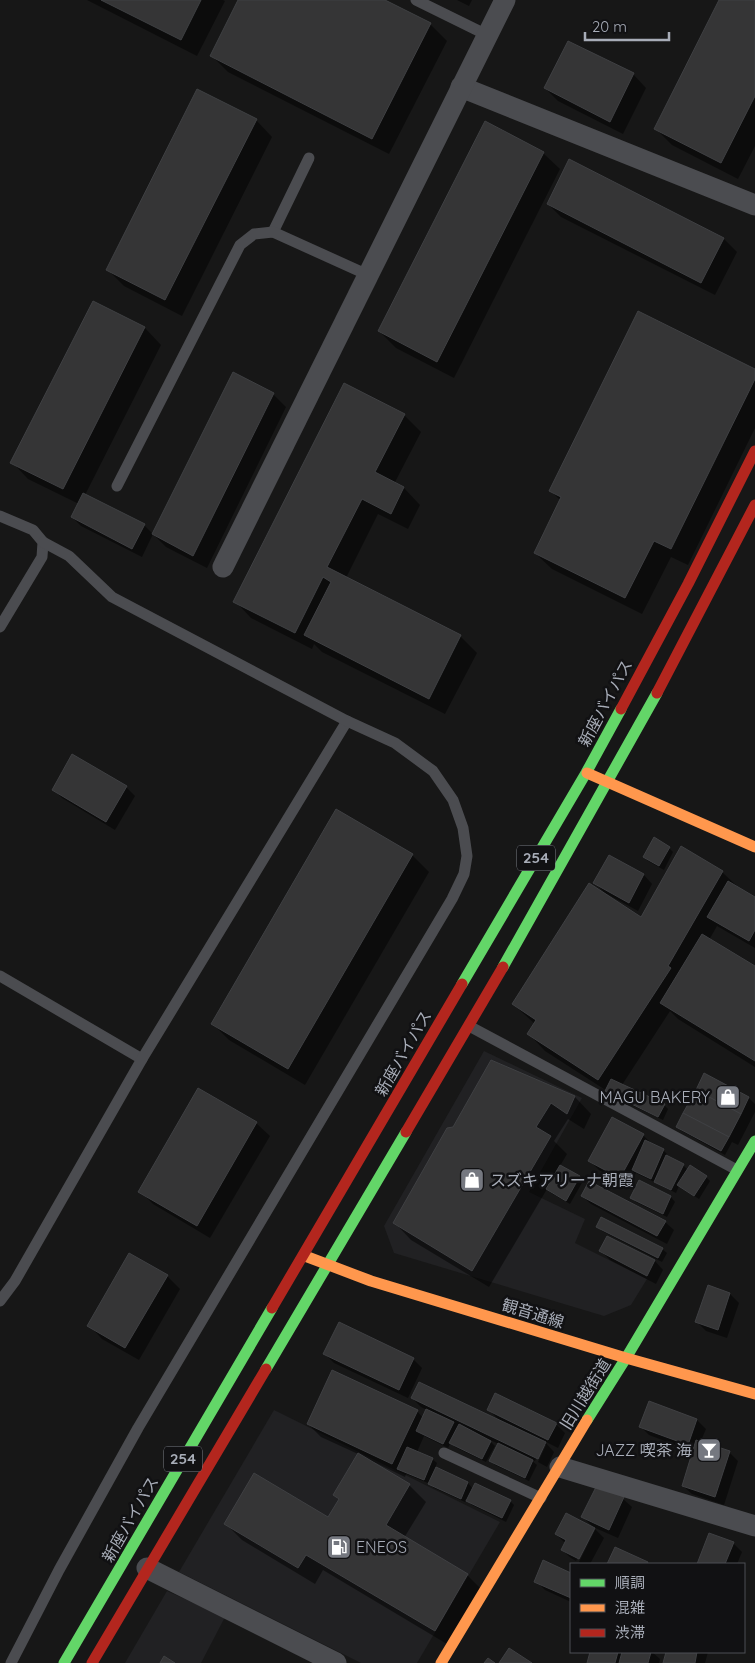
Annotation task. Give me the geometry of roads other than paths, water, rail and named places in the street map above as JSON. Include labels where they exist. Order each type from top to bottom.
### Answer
[{"type":"main road","name":"新座バイパス","points":[[64,1663],[586,773],[688,584],[755,451]]},
{"type":"main road","name":"254","points":[[92,1663],[469,1026],[609,783],[710,597],[755,505]]},
{"type":"main road","points":[[586,773],[755,847]]},
{"type":"main road","name":"旧川越街道","points":[[441,1663],[755,1141]]},
{"type":"main road","name":"観音通線","points":[[303,1256],[371,1281],[626,1358],[755,1394]]},
{"type":"street","points":[[223,567],[505,0]]},
{"type":"street","points":[[462,87],[755,205]]},
{"type":"street","points":[[560,1467],[755,1526]]},
{"type":"street","points":[[147,1568],[336,1663]]},
{"type":"lane","points":[[416,0],[487,35]]},
{"type":"lane","points":[[273,232],[309,158]]},
{"type":"lane","points":[[117,486],[240,245],[254,234],[273,232],[368,275]]},
{"type":"lane","points":[[0,516],[33,530],[43,542],[69,556],[112,597],[347,721],[395,743],[433,771],[453,800],[464,828],[468,856],[464,874],[447,908],[138,1428],[59,1570],[11,1663]]},
{"type":"lane","points":[[0,627],[42,557],[43,542]]},
{"type":"lane","points":[[0,1301],[15,1281],[142,1058],[347,721]]},
{"type":"lane","points":[[0,976],[142,1058]]},
{"type":"lane","points":[[469,1026],[738,1170]]},
{"type":"lane","points":[[444,1453],[541,1498]]},
{"type":"place","name":"MAGU BAKERY","points":[[728,1097]]},
{"type":"place","name":"スズキアリーナ朝霞","points":[[472,1180]]},
{"type":"place","name":"JAZZ 喫茶 海","points":[[709,1450]]},
{"type":"place","name":"ENEOS","points":[[339,1547]]}]
